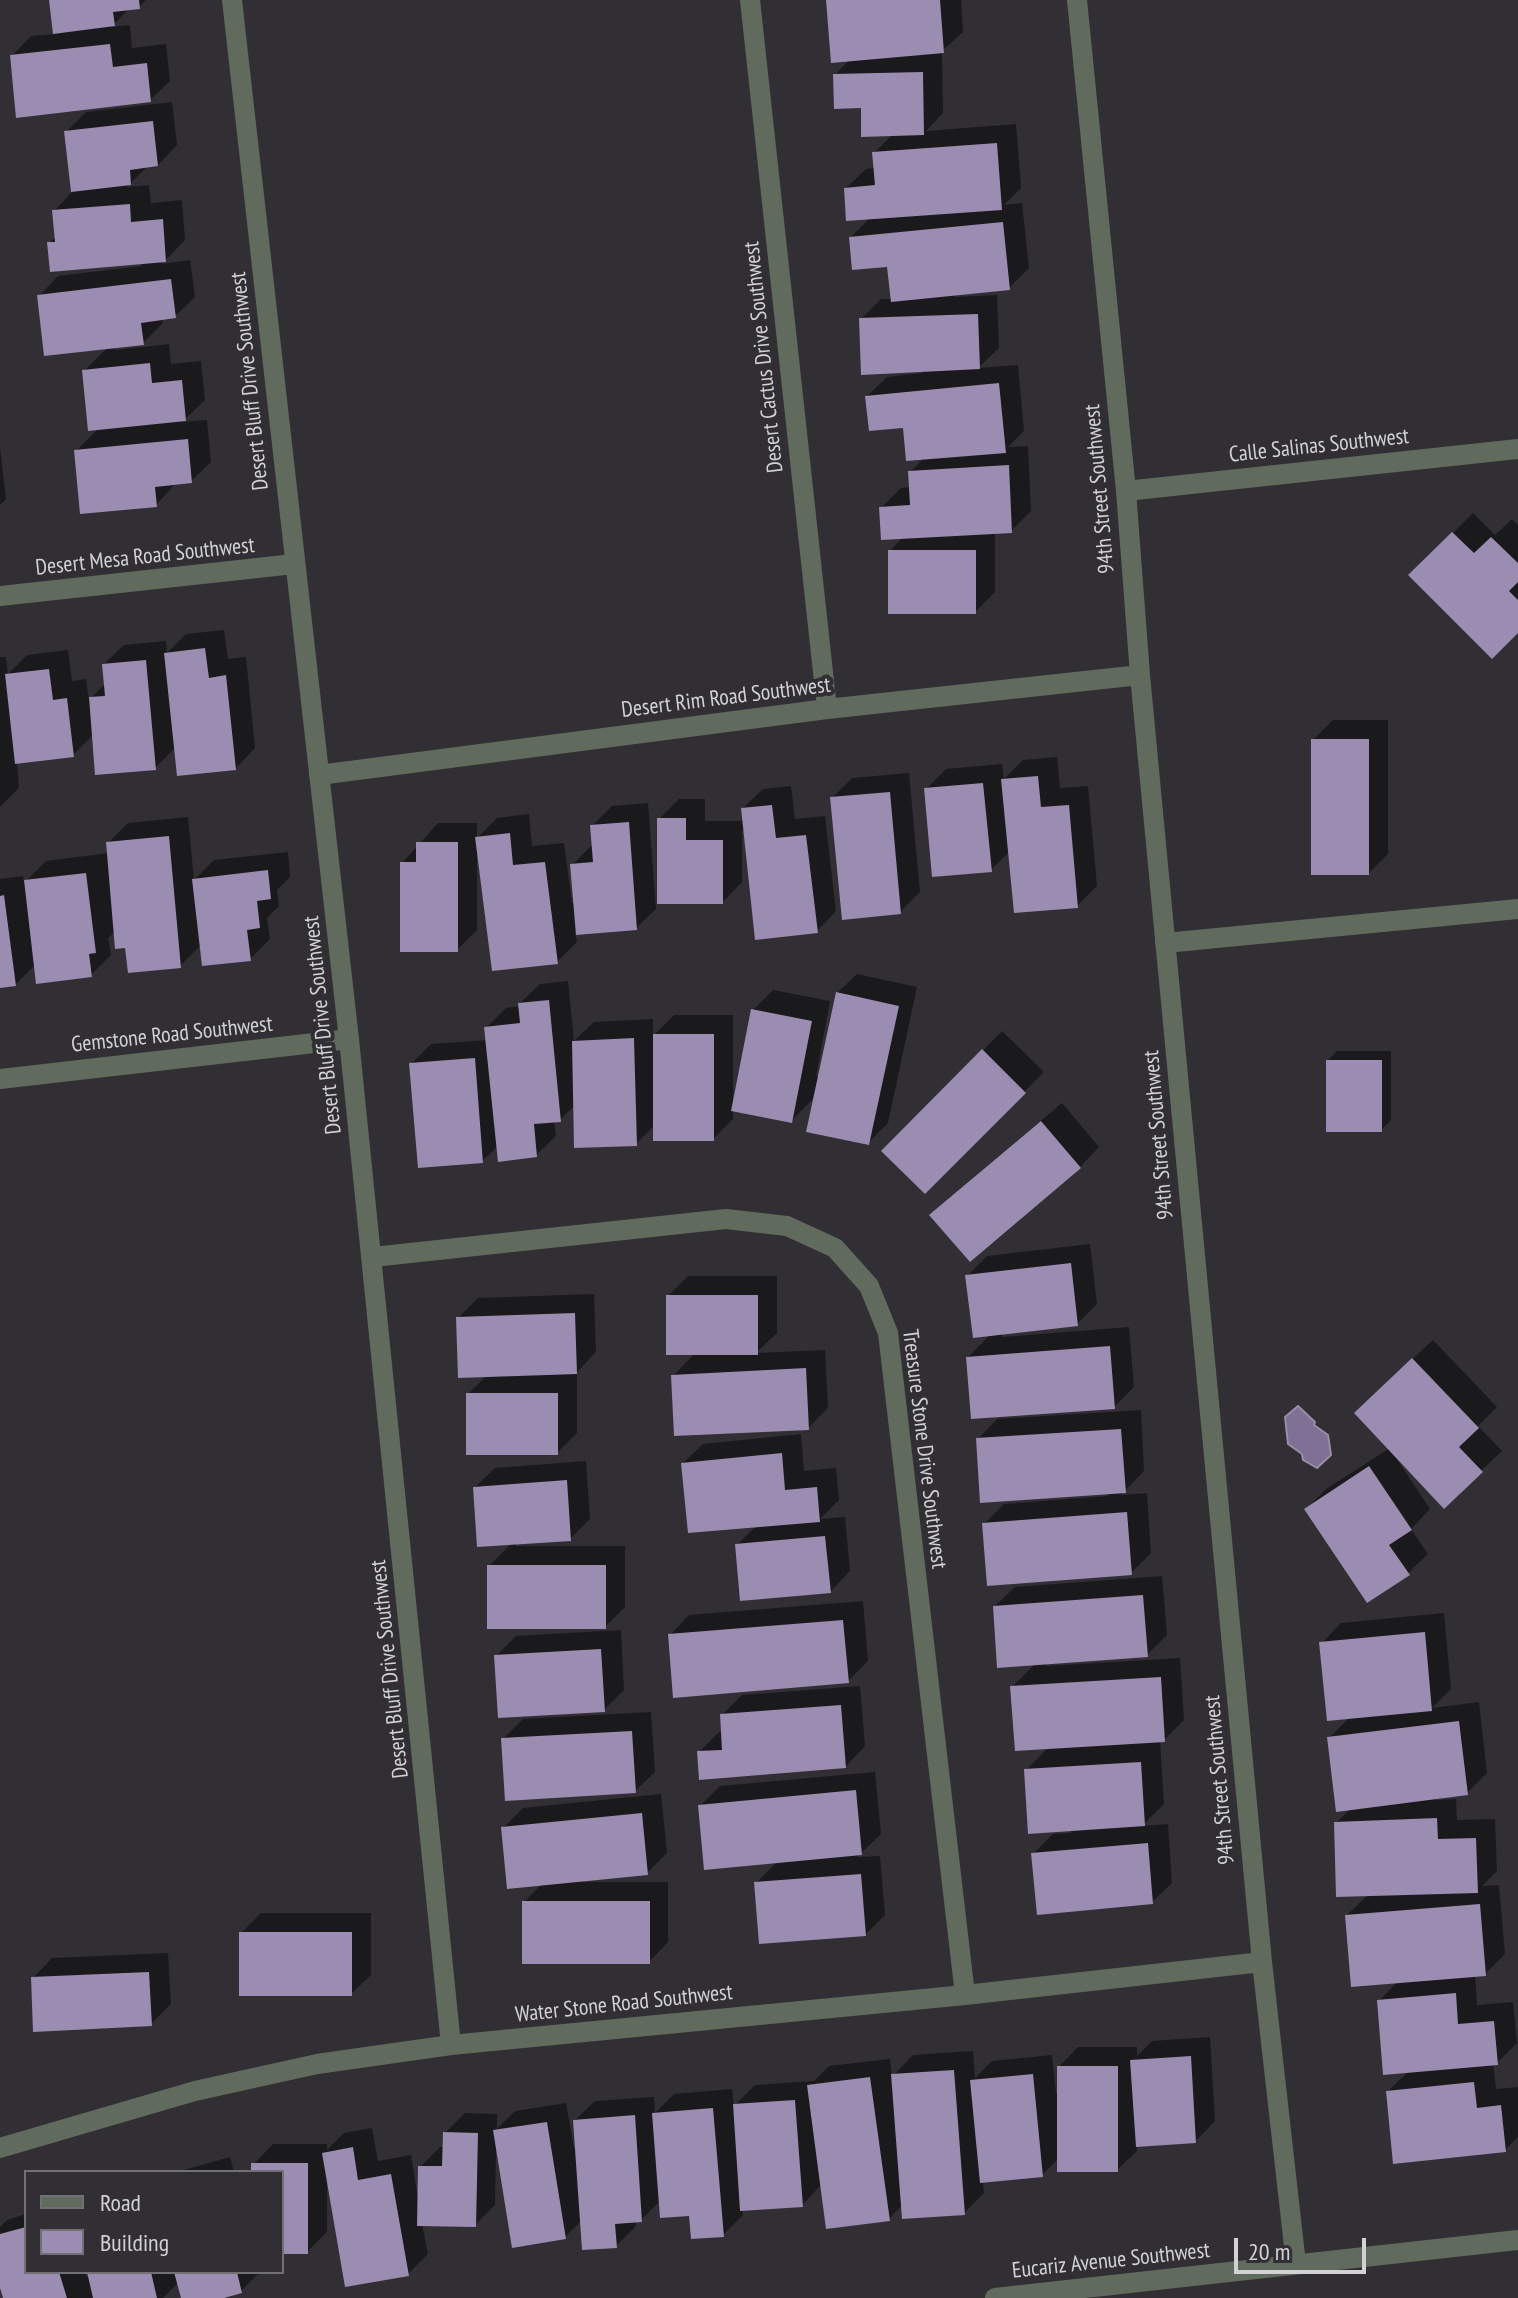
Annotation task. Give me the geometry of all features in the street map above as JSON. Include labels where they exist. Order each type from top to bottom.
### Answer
[{"type":"street","name":"Desert Bluff Drive Southwest","points":[[232,0],[373,1257],[451,2045]]},
{"type":"street","name":"Desert Cactus Drive Southwest","points":[[750,0],[827,709]]},
{"type":"street","name":"94th Street Southwest","points":[[1077,0],[1126,491],[1140,675],[1262,1962],[1296,2264]]},
{"type":"street","name":"Calle Salinas Southwest","points":[[1126,491],[1518,449]]},
{"type":"street","name":"Desert Mesa Road Southwest","points":[[0,596],[294,564]]},
{"type":"street","name":"Desert Rim Road Southwest","points":[[319,775],[827,709],[1140,675]]},
{"type":"street","points":[[1165,943],[1518,909]]},
{"type":"street","name":"Gemstone Road Southwest","points":[[0,1079],[349,1039]]},
{"type":"street","name":"Treasure Stone Drive Southwest","points":[[373,1257],[726,1219],[787,1226],[835,1248],[869,1286],[888,1333],[965,1995]]},
{"type":"street","name":"Water Stone Road Southwest","points":[[0,2148],[195,2091],[317,2064],[451,2045],[965,1995],[1262,1962]]},
{"type":"street","name":"Eucariz Avenue Southwest","points":[[995,2298],[1518,2240]]},
{"type":"shaded area","points":[[1298,1406],[1315,1422],[1314,1425],[1328,1435],[1331,1455],[1317,1468],[1303,1460],[1302,1454],[1288,1444],[1285,1417]]},
{"type":"building","points":[[49,0],[139,0],[140,9],[113,12],[115,26],[53,34]]},
{"type":"building","points":[[826,0],[940,0],[944,53],[831,63]]},
{"type":"building","points":[[110,44],[113,67],[147,63],[151,102],[16,118],[10,55]]},
{"type":"building","points":[[923,72],[924,135],[861,137],[861,108],[834,109],[833,74]]},
{"type":"building","points":[[153,121],[158,166],[130,170],[131,185],[71,192],[64,131]]},
{"type":"building","points":[[997,143],[1002,210],[846,221],[844,188],[875,185],[872,152]]},
{"type":"building","points":[[130,204],[131,222],[163,219],[166,262],[50,272],[47,242],[55,242],[52,210]]},
{"type":"building","points":[[1003,222],[1010,290],[891,302],[887,267],[852,270],[849,237]]},
{"type":"building","points":[[171,279],[176,318],[141,323],[144,345],[44,356],[37,295]]},
{"type":"building","points":[[978,314],[980,369],[861,375],[859,318]]},
{"type":"building","points":[[150,363],[152,383],[182,380],[186,421],[88,431],[82,370]]},
{"type":"building","points":[[999,383],[1006,453],[906,461],[903,428],[869,431],[865,396]]},
{"type":"building","points":[[188,439],[192,483],[155,487],[157,507],[80,514],[74,450]]},
{"type":"building","points":[[1009,465],[1012,533],[881,540],[879,507],[910,505],[908,471]]},
{"type":"building","points":[[1452,532],[1474,553],[1491,537],[1518,563],[1518,582],[1509,591],[1518,600],[1518,633],[1492,659],[1408,575]]},
{"type":"building","points":[[888,550],[976,550],[976,614],[888,614]]},
{"type":"building","points":[[205,648],[209,678],[226,675],[236,770],[177,776],[164,653]]},
{"type":"building","points":[[146,660],[156,770],[95,775],[89,697],[105,696],[102,664]]},
{"type":"building","points":[[49,669],[53,700],[67,698],[74,757],[15,764],[5,674]]},
{"type":"building","points":[[1311,739],[1369,739],[1369,875],[1311,875]]},
{"type":"building","points":[[1038,776],[1041,807],[1069,805],[1078,908],[1014,913],[1001,779]]},
{"type":"building","points":[[983,783],[992,872],[932,877],[924,788]]},
{"type":"building","points":[[890,792],[901,914],[842,920],[830,797]]},
{"type":"building","points":[[772,805],[776,838],[806,835],[818,933],[755,940],[741,808]]},
{"type":"building","points":[[657,818],[686,818],[686,840],[723,840],[723,904],[657,904]]},
{"type":"building","points":[[629,822],[637,930],[576,935],[570,864],[593,862],[590,825]]},
{"type":"building","points":[[510,833],[513,865],[545,862],[558,964],[492,971],[475,837]]},
{"type":"building","points":[[169,836],[181,968],[128,973],[125,948],[115,949],[106,842]]},
{"type":"building","points":[[416,842],[458,842],[458,952],[400,952],[400,862],[416,862]]},
{"type":"building","points":[[268,870],[271,899],[257,901],[260,928],[247,930],[251,961],[202,966],[192,879]]},
{"type":"building","points":[[86,873],[96,953],[89,954],[92,977],[36,984],[24,880]]},
{"type":"building","points":[[4,895],[16,986],[0,988],[0,896]]},
{"type":"building","points":[[836,992],[899,1006],[869,1145],[806,1132]]},
{"type":"building","points":[[549,1000],[561,1122],[534,1124],[537,1157],[498,1162],[484,1027],[520,1023],[518,1003]]},
{"type":"building","points":[[751,1009],[812,1021],[792,1123],[731,1111]]},
{"type":"building","points":[[653,1034],[714,1034],[714,1141],[653,1141]]},
{"type":"building","points":[[634,1038],[637,1146],[574,1148],[572,1041]]},
{"type":"building","points":[[982,1049],[1026,1093],[925,1194],[881,1151]]},
{"type":"building","points":[[475,1058],[483,1163],[418,1168],[409,1063]]},
{"type":"building","points":[[1326,1060],[1382,1060],[1382,1132],[1326,1132]]},
{"type":"building","points":[[1041,1121],[1081,1168],[970,1262],[929,1215]]},
{"type":"building","points":[[1071,1263],[1078,1326],[973,1338],[965,1275]]},
{"type":"building","points":[[666,1295],[758,1295],[758,1355],[666,1355]]},
{"type":"building","points":[[575,1313],[577,1374],[458,1378],[456,1317]]},
{"type":"building","points":[[1110,1346],[1115,1409],[971,1419],[966,1357]]},
{"type":"building","points":[[1412,1358],[1479,1428],[1459,1447],[1483,1472],[1444,1509],[1354,1413]]},
{"type":"building","points":[[806,1368],[809,1430],[674,1436],[671,1375]]},
{"type":"building","points":[[466,1393],[558,1393],[558,1455],[466,1455]]},
{"type":"building","points":[[1121,1429],[1126,1493],[980,1503],[976,1438]]},
{"type":"building","points":[[782,1453],[785,1490],[817,1487],[820,1522],[688,1533],[681,1463]]},
{"type":"building","points":[[1369,1466],[1412,1530],[1389,1545],[1410,1575],[1367,1603],[1304,1509]]},
{"type":"building","points":[[567,1480],[571,1541],[477,1547],[473,1487]]},
{"type":"building","points":[[1127,1512],[1132,1575],[987,1586],[982,1523]]},
{"type":"building","points":[[825,1536],[831,1593],[740,1601],[735,1544]]},
{"type":"building","points":[[487,1565],[606,1565],[606,1629],[487,1629]]},
{"type":"building","points":[[1143,1595],[1148,1657],[997,1668],[993,1606]]},
{"type":"building","points":[[843,1620],[849,1683],[673,1698],[668,1634]]},
{"type":"building","points":[[1425,1632],[1432,1711],[1327,1721],[1319,1642]]},
{"type":"building","points":[[601,1649],[605,1712],[498,1718],[494,1655]]},
{"type":"building","points":[[1161,1677],[1165,1742],[1015,1751],[1010,1686]]},
{"type":"building","points":[[841,1705],[846,1768],[699,1780],[697,1751],[722,1750],[720,1714]]},
{"type":"building","points":[[1459,1721],[1468,1795],[1336,1812],[1327,1737]]},
{"type":"building","points":[[632,1731],[636,1793],[505,1801],[501,1738]]},
{"type":"building","points":[[1141,1762],[1145,1826],[1028,1834],[1024,1769]]},
{"type":"building","points":[[856,1790],[862,1855],[704,1870],[698,1805]]},
{"type":"building","points":[[642,1813],[648,1875],[507,1889],[501,1827]]},
{"type":"building","points":[[1437,1818],[1438,1839],[1476,1838],[1478,1893],[1336,1897],[1334,1822]]},
{"type":"building","points":[[1148,1843],[1153,1904],[1037,1915],[1031,1853]]},
{"type":"building","points":[[861,1874],[866,1936],[759,1944],[754,1882]]},
{"type":"building","points":[[522,1901],[650,1901],[650,1964],[522,1964]]},
{"type":"building","points":[[1480,1904],[1486,1976],[1351,1987],[1345,1915]]},
{"type":"building","points":[[239,1932],[352,1932],[352,1996],[239,1996]]},
{"type":"building","points":[[149,1972],[152,2026],[33,2032],[31,1977]]},
{"type":"building","points":[[1456,1993],[1458,2024],[1494,2021],[1498,2065],[1383,2075],[1377,2000]]},
{"type":"building","points":[[1191,2056],[1196,2143],[1136,2147],[1130,2060]]},
{"type":"building","points":[[1057,2066],[1118,2066],[1118,2172],[1057,2172]]},
{"type":"building","points":[[954,2070],[965,2215],[902,2219],[891,2074]]},
{"type":"building","points":[[1033,2074],[1043,2177],[980,2183],[970,2080]]},
{"type":"building","points":[[870,2077],[890,2221],[826,2229],[807,2085]]},
{"type":"building","points":[[1474,2082],[1477,2108],[1501,2105],[1506,2152],[1393,2164],[1386,2091]]},
{"type":"building","points":[[795,2100],[803,2207],[740,2211],[733,2104]]},
{"type":"building","points":[[713,2108],[724,2237],[691,2239],[689,2216],[660,2218],[652,2113]]},
{"type":"building","points":[[635,2115],[642,2222],[615,2224],[617,2248],[582,2250],[573,2120]]},
{"type":"building","points":[[547,2122],[566,2239],[512,2248],[493,2130]]},
{"type":"building","points":[[443,2132],[478,2133],[476,2227],[417,2226],[418,2166],[442,2166]]},
{"type":"building","points":[[353,2147],[358,2180],[391,2174],[409,2276],[345,2287],[322,2153]]},
{"type":"building","points":[[251,2163],[308,2163],[308,2254],[284,2254],[284,2170],[251,2170]]},
{"type":"building","points":[[24,2228],[24,2274],[60,2274],[67,2298],[3,2298],[0,2288],[0,2234]]},
{"type":"building","points":[[87,2274],[151,2274],[157,2298],[93,2298]]},
{"type":"building","points":[[175,2274],[237,2274],[242,2293],[224,2298],[181,2298]]}]
